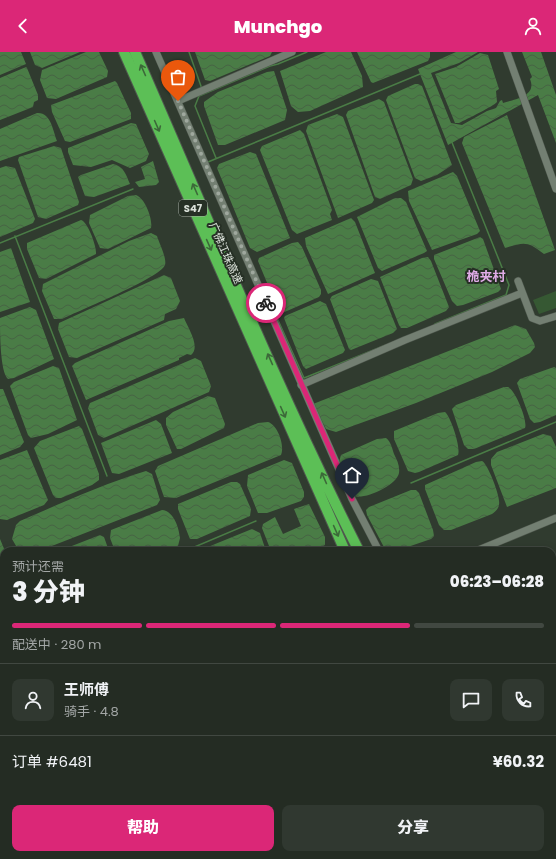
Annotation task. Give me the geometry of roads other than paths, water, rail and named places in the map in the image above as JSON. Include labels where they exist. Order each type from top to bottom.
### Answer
[{"type":"highway","name":"广佛江珠高速","points":[[124,52],[343,547]]},
{"type":"highway","name":"广佛江珠高速","points":[[135,52],[337,508],[357,547]]},
{"type":"street","points":[[156,52],[301,385],[352,499],[377,547]]},
{"type":"street","points":[[178,101],[292,52]]},
{"type":"street","points":[[507,52],[556,189]]},
{"type":"street","points":[[518,280],[532,318],[540,321],[556,316]]},
{"type":"street","points":[[301,385],[405,340],[522,293]]},
{"type":"street","points":[[486,547],[556,518]]},
{"type":"water","points":[[0,52],[21,52],[26,64],[0,75]]},
{"type":"water","points":[[30,52],[80,52],[42,68],[35,65]]},
{"type":"water","points":[[86,52],[99,52],[108,71],[107,77],[56,99],[47,98],[40,80],[42,70]]},
{"type":"water","points":[[195,52],[272,52],[270,56],[210,81],[205,80]]},
{"type":"water","points":[[326,52],[351,52],[362,76],[363,87],[310,111],[298,112],[291,106],[280,71]]},
{"type":"water","points":[[357,52],[430,52],[430,57],[428,61],[373,83],[371,82]]},
{"type":"water","points":[[456,52],[478,52],[459,63],[431,73],[451,123],[462,125],[487,111],[496,108],[502,100],[503,103],[524,96],[528,93],[531,89],[530,79],[532,77],[522,52],[541,52],[556,95],[556,143],[538,95],[448,145],[418,69]]},
{"type":"water","points":[[480,53],[488,55],[499,89],[496,91],[497,102],[468,119],[455,123],[435,74],[456,67]]},
{"type":"water","points":[[26,67],[38,95],[38,100],[34,102],[33,107],[0,120],[0,78]]},
{"type":"water","points":[[274,71],[287,110],[285,120],[225,145],[218,145],[204,106],[204,102],[218,92],[267,72]]},
{"type":"water","points":[[115,81],[131,113],[131,119],[70,142],[65,141],[52,112],[51,105]]},
{"type":"water","points":[[415,84],[422,86],[452,165],[437,175],[421,181],[415,178],[386,100],[388,96]]},
{"type":"water","points":[[379,99],[384,102],[413,179],[411,185],[380,199],[375,197],[346,115],[348,111]]},
{"type":"water","points":[[37,113],[45,116],[51,123],[57,141],[0,161],[0,129]]},
{"type":"water","points":[[337,114],[343,117],[374,200],[372,203],[338,218],[306,131],[308,125]]},
{"type":"water","points":[[507,115],[555,250],[544,254],[534,247],[526,244],[505,248],[462,143],[464,137]]},
{"type":"water","points":[[131,123],[136,124],[149,154],[146,161],[130,168],[112,160],[91,167],[73,165],[68,148]]},
{"type":"water","points":[[300,130],[304,134],[332,210],[330,214],[332,220],[297,234],[292,230],[260,150],[262,146]]},
{"type":"water","points":[[54,146],[61,148],[79,202],[78,205],[46,219],[38,217],[18,160],[19,157]]},
{"type":"water","points":[[250,152],[256,154],[290,238],[257,252],[250,248],[217,168],[219,164]]},
{"type":"water","points":[[153,161],[159,182],[156,185],[139,187],[135,182],[145,179],[141,167]]},
{"type":"water","points":[[113,164],[122,169],[130,184],[94,197],[85,196],[78,177]]},
{"type":"water","points":[[6,166],[15,168],[35,219],[33,223],[0,237],[0,168]]},
{"type":"water","points":[[453,172],[457,176],[480,231],[477,234],[432,250],[409,201],[408,191]]},
{"type":"water","points":[[136,195],[142,200],[148,209],[151,219],[151,228],[108,249],[100,248],[89,223],[90,215],[128,196]]},
{"type":"water","points":[[395,198],[401,198],[406,202],[427,251],[382,271],[378,268],[357,217]]},
{"type":"water","points":[[351,218],[355,222],[375,273],[328,294],[306,246],[305,238]]},
{"type":"water","points":[[81,220],[84,222],[92,235],[96,254],[46,279],[39,278],[27,249],[27,243]]},
{"type":"water","points":[[151,233],[157,236],[165,258],[165,265],[160,271],[134,286],[100,302],[62,319],[54,319],[42,291],[43,284],[129,241]]},
{"type":"water","points":[[480,237],[483,239],[501,289],[498,292],[457,306],[452,301],[434,259],[434,255]]},
{"type":"water","points":[[298,242],[302,247],[321,290],[321,294],[319,297],[280,314],[258,261],[259,258],[292,243]]},
{"type":"water","points":[[11,248],[30,302],[0,312],[0,252]]},
{"type":"water","points":[[428,257],[431,261],[449,307],[446,311],[407,328],[401,328],[380,277],[422,258]]},
{"type":"water","points":[[164,275],[171,278],[180,301],[176,309],[165,314],[164,320],[77,358],[69,357],[58,329],[59,323]]},
{"type":"water","points":[[371,279],[378,281],[397,329],[393,333],[351,350],[349,349],[330,299],[332,296]]},
{"type":"water","points":[[320,301],[326,304],[345,350],[343,353],[306,369],[303,366],[284,318],[285,316]]},
{"type":"water","points":[[30,307],[36,310],[54,359],[14,378],[8,379],[3,368],[0,342],[0,318]]},
{"type":"water","points":[[184,318],[191,332],[195,347],[194,352],[191,355],[187,354],[179,358],[179,360],[86,400],[72,366],[75,363],[169,321]]},
{"type":"water","points":[[515,325],[526,329],[534,343],[535,347],[530,353],[492,372],[416,403],[336,432],[326,429],[313,404]]},
{"type":"water","points":[[195,358],[201,361],[211,386],[209,392],[104,438],[98,435],[88,408],[90,403]]},
{"type":"water","points":[[53,366],[59,368],[77,420],[48,434],[31,438],[28,435],[10,386],[14,382]]},
{"type":"water","points":[[554,367],[556,368],[556,415],[534,423],[530,419],[517,383],[520,379]]},
{"type":"water","points":[[504,387],[511,389],[517,399],[525,419],[525,428],[474,449],[468,449],[464,445],[452,409],[456,405]]},
{"type":"water","points":[[0,389],[3,389],[24,442],[20,447],[0,455]]},
{"type":"water","points":[[208,396],[215,398],[225,424],[224,428],[181,449],[177,449],[166,425],[166,418],[173,412]]},
{"type":"water","points":[[445,412],[455,433],[459,451],[458,455],[419,472],[415,473],[408,471],[394,439],[394,431],[438,413]]},
{"type":"water","points":[[156,420],[161,424],[172,453],[119,474],[112,473],[101,443]]},
{"type":"water","points":[[268,422],[275,427],[280,436],[282,446],[281,455],[176,498],[164,497],[155,471],[158,466],[258,423]]},
{"type":"water","points":[[79,426],[82,429],[99,474],[99,480],[92,485],[61,498],[56,498],[53,495],[34,448],[40,441]]},
{"type":"water","points":[[543,434],[551,436],[556,447],[556,488],[507,507],[491,465],[491,459],[497,452]]},
{"type":"water","points":[[386,438],[390,443],[398,463],[399,473],[397,478],[387,487],[373,494],[359,497],[354,496],[339,462],[341,455],[377,439]]},
{"type":"water","points":[[27,450],[48,500],[44,505],[7,520],[0,519],[0,460]]},
{"type":"water","points":[[284,460],[292,463],[304,492],[304,497],[301,501],[267,513],[258,513],[247,486],[248,475]]},
{"type":"water","points":[[482,461],[490,473],[499,497],[498,507],[492,514],[451,530],[444,530],[439,525],[425,489],[425,485],[476,462]]},
{"type":"water","points":[[146,471],[152,474],[160,500],[157,505],[49,547],[17,547],[12,539],[16,525],[20,521],[130,476]]},
{"type":"water","points":[[231,482],[237,482],[240,484],[251,509],[250,516],[197,539],[190,539],[178,509],[178,504]]},
{"type":"water","points":[[411,490],[416,490],[419,493],[434,536],[431,539],[408,547],[384,547],[367,515],[366,510],[369,507]]},
{"type":"water","points":[[309,504],[325,537],[325,545],[321,547],[269,547],[262,528],[263,524],[275,517],[283,534],[301,526],[294,509]]},
{"type":"water","points":[[162,510],[170,513],[173,517],[180,538],[178,546],[176,547],[113,547],[110,538],[111,530]]},
{"type":"water","points":[[252,529],[260,533],[265,547],[208,547]]},
{"type":"water","points":[[100,535],[104,537],[108,547],[69,547]]},
{"type":"water","points":[[0,539],[3,547],[0,547]]},
{"type":"waterway","points":[[189,52],[202,89]]},
{"type":"waterway","points":[[216,158],[195,106],[199,96],[307,52]]},
{"type":"waterway","points":[[208,162],[420,74]]},
{"type":"waterway","points":[[435,324],[506,295],[509,285],[451,140]]},
{"type":"waterway","points":[[0,243],[133,189]]},
{"type":"waterway","points":[[15,236],[107,476]]},
{"type":"waterway","points":[[273,309],[304,378],[386,345]]},
{"type":"waterway","points":[[411,483],[556,422]]},
{"type":"waterway","points":[[194,547],[256,521]]},
{"type":"district","name":"桅夹村","points":[[486,276]]}]
